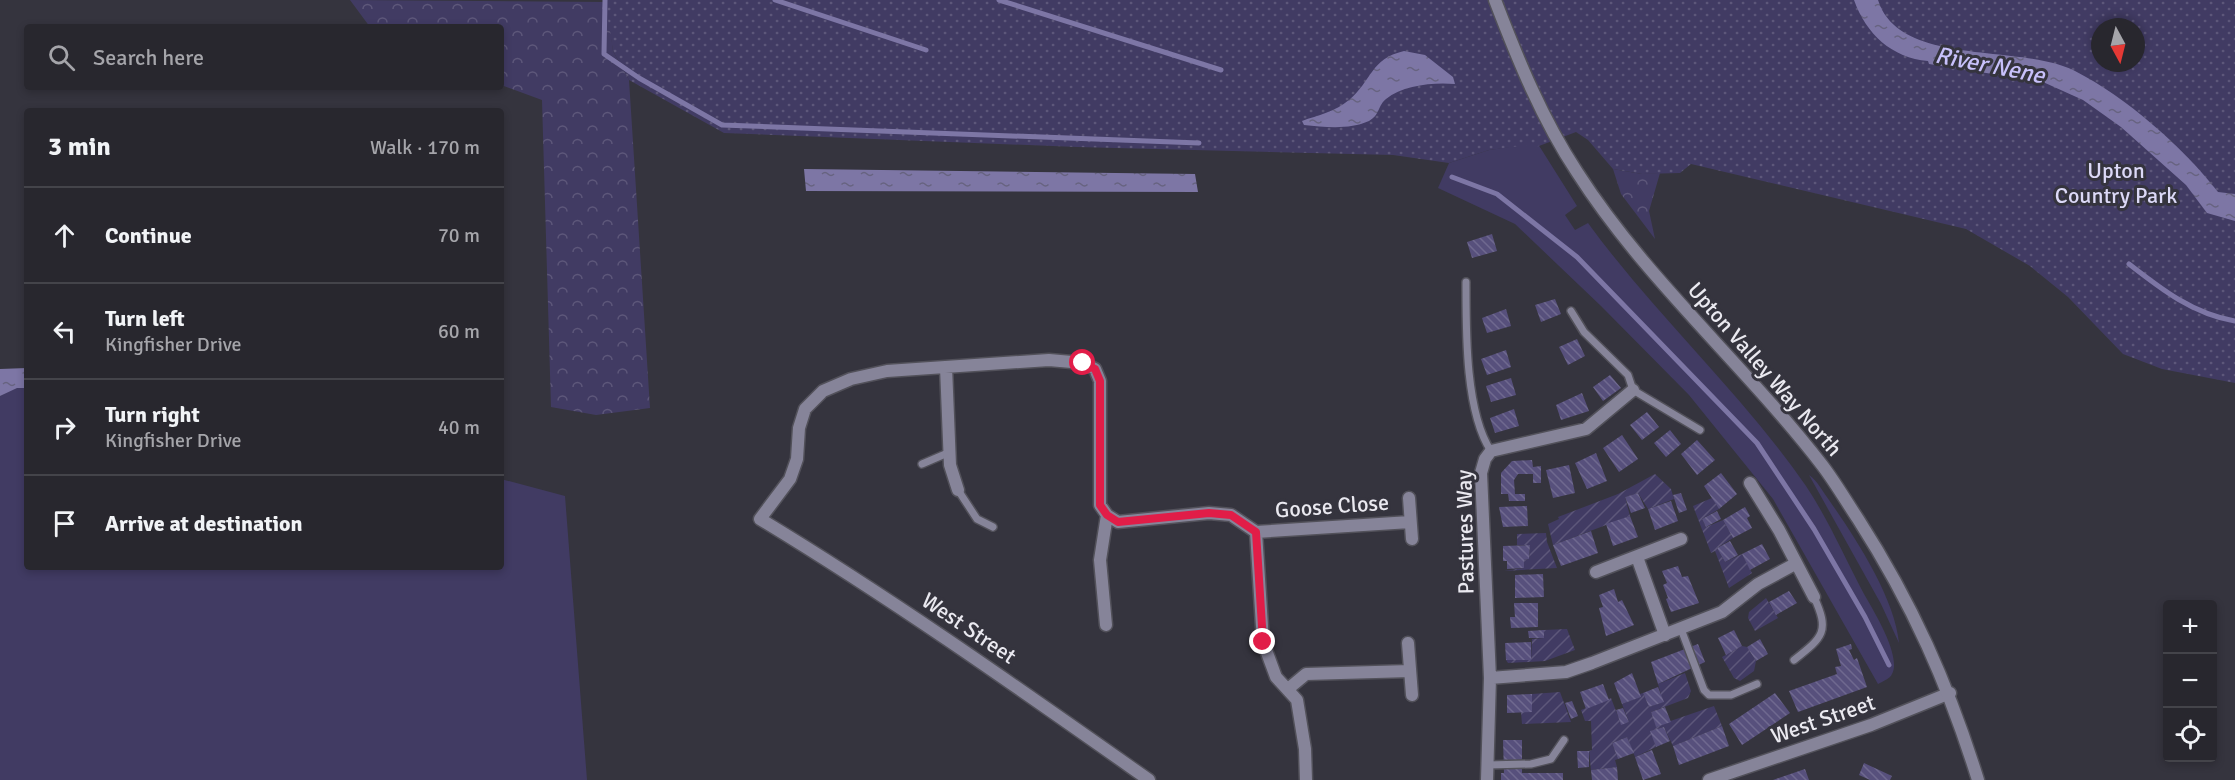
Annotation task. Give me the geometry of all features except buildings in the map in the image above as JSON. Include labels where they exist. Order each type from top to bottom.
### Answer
[{"type":"street","name":"Upton Valley Way North","points":[[1496,0],[1550,127],[1577,173],[1640,256],[1823,466],[1890,568],[1950,693],[1978,780]]},
{"type":"street","points":[[958,490],[950,465],[946,367],[1049,360],[1083,363],[1095,369],[1100,381],[1100,505],[1107,515],[1118,522],[1209,513],[1231,515],[1256,532],[1263,642],[1276,676],[1297,700],[1305,749],[1306,780]]},
{"type":"street","name":"West Street","points":[[946,367],[887,371],[851,379],[823,391],[805,409],[799,428],[797,459],[790,479],[760,519],[844,570],[967,651],[1149,780]]},
{"type":"street","name":"Pastures Way","points":[[1487,780],[1490,678],[1481,473],[1485,459],[1491,451],[1586,429],[1634,390]]},
{"type":"street","points":[[1750,483],[1779,530],[1814,597]]},
{"type":"street","name":"Goose Close","points":[[1409,498],[1412,539]]},
{"type":"street","points":[[1106,625],[1100,560],[1107,515]]},
{"type":"street","name":"Goose Close","points":[[1256,532],[1410,522]]},
{"type":"street","points":[[1596,572],[1681,539]]},
{"type":"street","points":[[1636,557],[1665,634]]},
{"type":"street","points":[[1490,678],[1566,672],[1722,612],[1758,584],[1795,564]]},
{"type":"street","points":[[1408,643],[1412,695]]},
{"type":"street","points":[[1288,689],[1306,674],[1410,671]]},
{"type":"street","name":"West Street","points":[[1709,780],[1723,778],[1870,725],[1950,693]]},
{"type":"lane","points":[[1466,282],[1468,357],[1473,395],[1483,438],[1491,451]]},
{"type":"lane","points":[[1571,311],[1584,332],[1628,375],[1634,390],[1700,430]]},
{"type":"lane","points":[[922,464],[950,452]]},
{"type":"lane","points":[[958,490],[977,519],[993,527]]},
{"type":"lane","points":[[1794,660],[1817,642],[1823,631],[1823,618],[1814,597]]},
{"type":"lane","points":[[1681,629],[1704,690],[1709,696],[1731,695],[1757,684]]},
{"type":"lane","points":[[1487,765],[1531,764],[1551,759],[1564,740]]},
{"type":"green space","points":[[350,0],[607,2],[613,51],[629,80],[650,408],[596,415],[551,407],[542,100],[504,86],[504,24],[368,24]]},
{"type":"green space","name":"Upton Country Park","points":[[605,0],[2235,0],[2235,383],[2162,369],[2123,354],[2068,297],[2030,266],[1966,229],[1691,164],[1680,173],[1642,174],[1613,169],[1588,140],[1576,132],[1531,149],[1528,145],[1489,150],[1449,163],[1393,155],[1077,147],[724,133],[629,80],[613,51]]},
{"type":"green space","points":[[1538,144],[1577,206],[1565,215],[1575,230],[1588,223],[1641,290],[1754,418],[1806,486],[1885,633],[1894,666],[1888,679],[1878,684],[1773,499],[1689,395],[1515,224],[1438,188],[1449,163],[1489,150]]},
{"type":"green space","points":[[1613,169],[1642,174],[1660,173],[1649,211],[1655,239],[1621,194]]},
{"type":"green space","points":[[17,387],[24,388],[24,570],[504,570],[504,480],[565,496],[587,780],[0,780],[0,396]]},
{"type":"green space","points":[[1655,474],[1671,489],[1674,499],[1648,509],[1638,493],[1625,497],[1630,516],[1553,545],[1548,524],[1559,519],[1558,517],[1618,494]]},
{"type":"green space","points":[[1809,475],[1839,515],[1872,568],[1890,607],[1899,643],[1881,604]]},
{"type":"green space","points":[[1712,498],[1719,509],[1702,519],[1706,527],[1723,520],[1733,538],[1717,548],[1725,562],[1742,554],[1752,573],[1729,588],[1715,551],[1711,553],[1693,506]]},
{"type":"green space","points":[[1546,533],[1557,568],[1504,571],[1524,568],[1524,560],[1529,559],[1530,545],[1517,545],[1517,534]]},
{"type":"green space","points":[[1766,598],[1778,618],[1755,631],[1748,618],[1749,612]]},
{"type":"green space","points":[[1567,629],[1575,650],[1545,661],[1508,663],[1506,660],[1531,659],[1532,639],[1544,638],[1544,630]]},
{"type":"green space","points":[[1742,646],[1747,647],[1756,661],[1754,671],[1740,681],[1734,678],[1722,657]]},
{"type":"green space","points":[[1685,673],[1691,691],[1688,698],[1651,712],[1656,726],[1714,706],[1722,726],[1673,746],[1664,727],[1651,731],[1656,747],[1635,757],[1627,737],[1612,743],[1618,759],[1615,760],[1617,767],[1591,770],[1589,751],[1592,750],[1591,721],[1585,721],[1581,710],[1611,698],[1621,724],[1629,722],[1622,704],[1640,697],[1643,693],[1649,707],[1663,702],[1658,684]]},
{"type":"green space","points":[[1560,692],[1571,722],[1522,724],[1521,712],[1532,694]]},
{"type":"water","name":"River Nene","points":[[1854,0],[1878,0],[1890,21],[1910,36],[1936,45],[2052,63],[2075,71],[2094,82],[2152,124],[2188,158],[2218,192],[2235,194],[2235,221],[2207,213],[2186,185],[2121,127],[2083,100],[2043,82],[1929,64],[1928,61],[1903,55],[1882,42],[1873,33]]},
{"type":"water","points":[[1404,51],[1425,55],[1453,77],[1455,84],[1428,84],[1401,90],[1383,101],[1373,119],[1361,124],[1337,127],[1304,125],[1302,121],[1344,104],[1357,93],[1384,59]]},
{"type":"water","points":[[804,169],[1195,174],[1198,192],[806,191]]},
{"type":"water","points":[[24,368],[24,388],[17,388],[0,396],[0,369]]},
{"type":"waterway","points":[[605,0],[604,54],[639,78],[722,125],[1199,143]]},
{"type":"waterway","points":[[775,0],[926,50]]},
{"type":"waterway","points":[[999,0],[1221,70]]},
{"type":"waterway","points":[[1452,177],[1497,194],[1577,257],[1757,443],[1814,529],[1865,617],[1889,665]]},
{"type":"waterway","points":[[2129,264],[2191,306],[2205,313],[2235,321]]},
{"type":"route","points":[[1083,363],[1095,369],[1100,381],[1100,505],[1107,515],[1118,522],[1209,513],[1231,515],[1256,532],[1263,642]]}]
